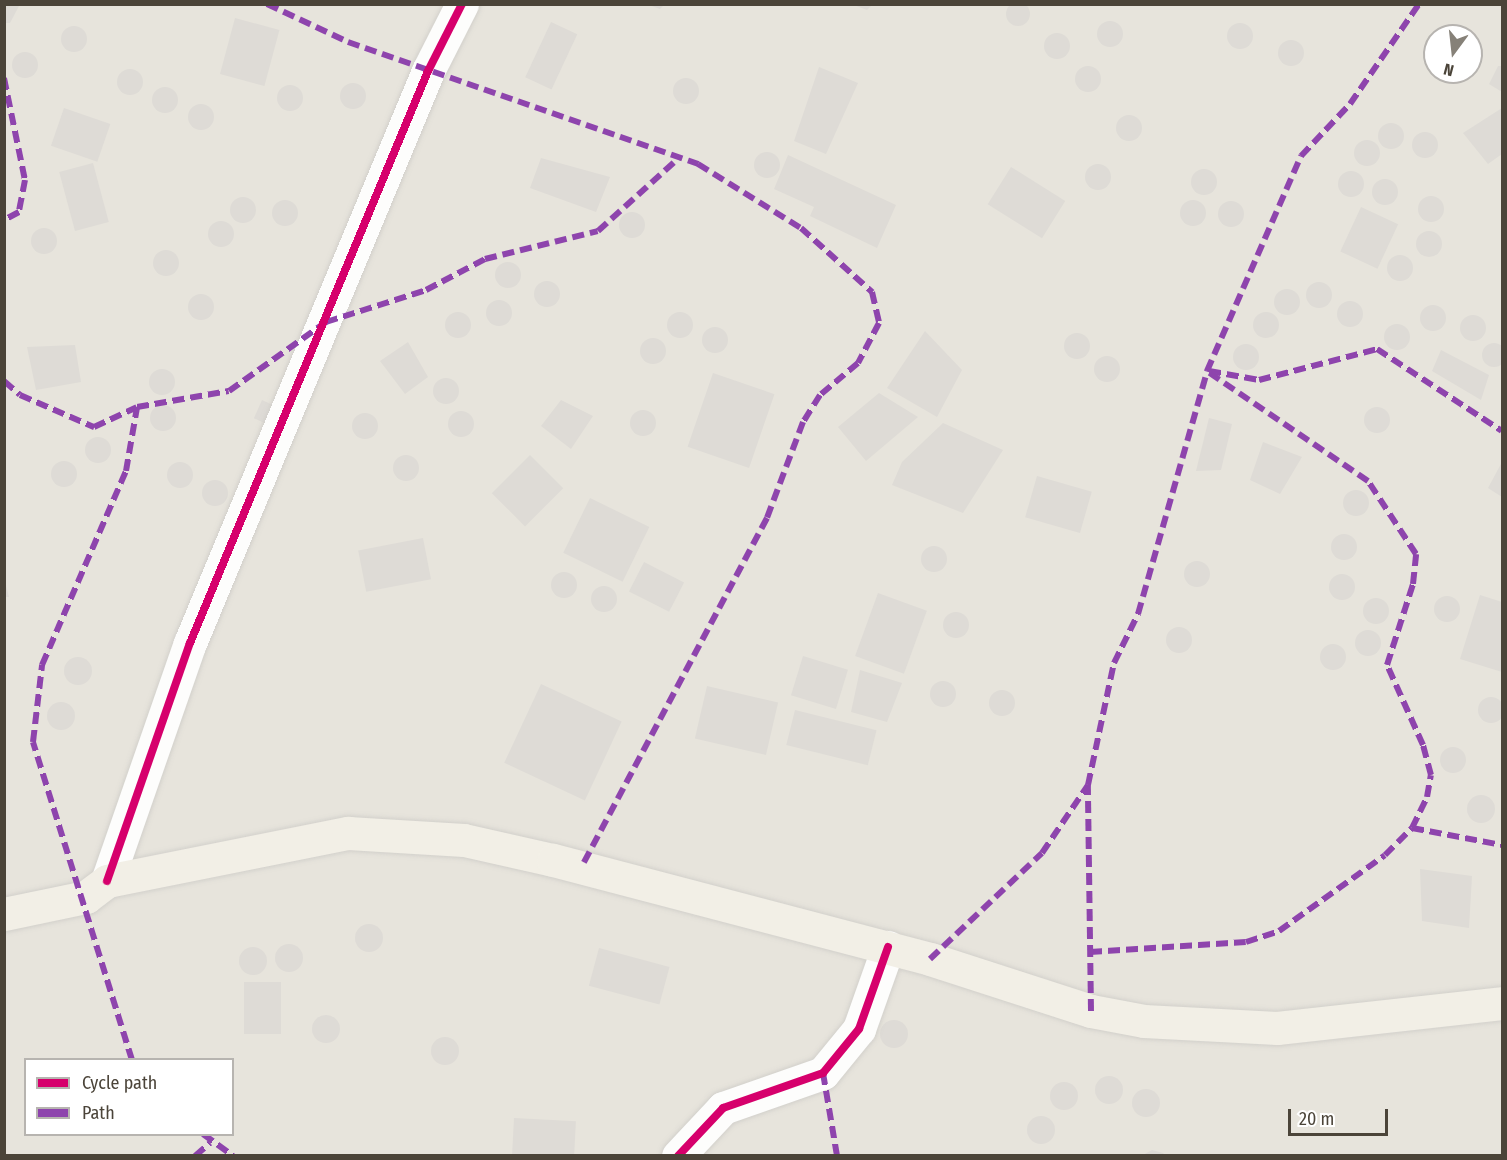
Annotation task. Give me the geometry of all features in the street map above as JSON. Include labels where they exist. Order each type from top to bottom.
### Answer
[{"type":"main road","points":[[4,914],[86,897],[107,881],[348,833],[464,840],[888,948],[1091,1011],[1194,1027],[1277,1028],[1503,1003]]},
{"type":"street","points":[[107,881],[190,642],[428,71],[462,4]]},
{"type":"street","points":[[678,1155],[723,1108],[823,1072],[859,1029],[888,948]]},
{"type":"shaded area","points":[[5,5],[1502,5],[1502,1155],[5,1155]]},
{"type":"building","points":[[1018,2],[1023,3],[1029,9],[1029,19],[1023,25],[1018,26],[1013,25],[1007,19],[1006,14],[1007,9],[1013,3]]},
{"type":"building","points":[[4,4],[19,6],[10,23],[4,23]]},
{"type":"building","points":[[646,4],[665,4],[660,9]]},
{"type":"building","points":[[851,4],[873,4],[867,10]]},
{"type":"building","points":[[235,18],[279,30],[264,86],[220,74]]},
{"type":"building","points":[[1110,21],[1119,25],[1123,34],[1119,43],[1110,47],[1101,43],[1097,34],[1101,25]]},
{"type":"building","points":[[551,22],[577,34],[552,90],[525,77]]},
{"type":"building","points":[[1240,23],[1249,27],[1253,36],[1249,45],[1240,49],[1231,45],[1227,36],[1231,27]]},
{"type":"building","points":[[74,26],[83,30],[87,39],[83,48],[74,52],[65,48],[61,39],[65,30]]},
{"type":"building","points":[[1057,33],[1066,37],[1070,46],[1066,55],[1057,59],[1048,55],[1044,46],[1048,37]]},
{"type":"building","points":[[1291,40],[1300,44],[1304,53],[1300,62],[1291,66],[1282,62],[1278,53],[1282,44]]},
{"type":"building","points":[[25,52],[34,56],[38,65],[34,74],[25,78],[16,74],[12,65],[16,56]]},
{"type":"building","points":[[1088,66],[1097,70],[1101,79],[1097,88],[1088,92],[1079,88],[1075,79],[1079,70]]},
{"type":"building","points":[[1498,66],[1502,66],[1502,92],[1489,84]]},
{"type":"building","points":[[819,67],[858,83],[826,154],[794,141]]},
{"type":"building","points":[[130,69],[139,73],[143,82],[139,91],[130,95],[121,91],[117,82],[121,73]]},
{"type":"building","points":[[686,78],[695,82],[699,91],[695,100],[686,104],[677,100],[673,91],[677,82]]},
{"type":"building","points":[[353,83],[362,87],[366,96],[362,105],[353,109],[344,105],[340,96],[344,87]]},
{"type":"building","points":[[290,85],[299,89],[303,98],[299,107],[290,111],[281,107],[277,98],[281,89]]},
{"type":"building","points":[[165,87],[174,91],[178,100],[174,109],[165,113],[156,109],[152,100],[156,91]]},
{"type":"building","points":[[201,104],[210,108],[214,117],[210,126],[201,130],[192,126],[188,117],[192,108]]},
{"type":"building","points":[[64,108],[110,124],[97,162],[51,146]]},
{"type":"building","points":[[1502,108],[1502,154],[1488,164],[1463,133]]},
{"type":"building","points":[[1129,115],[1138,119],[1142,128],[1138,137],[1129,141],[1120,137],[1116,128],[1120,119]]},
{"type":"building","points":[[1391,123],[1400,127],[1404,136],[1400,145],[1391,149],[1382,145],[1378,136],[1382,127]]},
{"type":"building","points":[[1425,132],[1434,136],[1438,145],[1434,154],[1425,158],[1416,154],[1412,145],[1416,136]]},
{"type":"building","points":[[1367,140],[1376,144],[1380,153],[1376,162],[1367,166],[1358,162],[1354,153],[1358,144]]},
{"type":"building","points":[[767,152],[776,156],[780,165],[776,174],[767,178],[758,174],[754,165],[758,156]]},
{"type":"building","points":[[788,155],[896,205],[877,248],[810,216],[814,207],[774,189]]},
{"type":"building","points":[[541,158],[610,177],[596,212],[530,188]]},
{"type":"building","points":[[93,163],[109,222],[75,231],[59,172]]},
{"type":"building","points":[[1098,164],[1107,168],[1111,177],[1107,186],[1098,190],[1089,186],[1085,177],[1089,168]]},
{"type":"building","points":[[1011,167],[1065,201],[1042,238],[988,204]]},
{"type":"building","points":[[1204,169],[1213,173],[1217,182],[1213,191],[1204,195],[1195,191],[1191,182],[1195,173]]},
{"type":"building","points":[[1351,171],[1360,175],[1364,184],[1360,193],[1351,197],[1342,193],[1338,184],[1342,175]]},
{"type":"building","points":[[1385,179],[1394,183],[1398,192],[1394,201],[1385,205],[1376,201],[1372,192],[1376,183]]},
{"type":"building","points":[[1431,196],[1440,200],[1444,209],[1440,218],[1431,222],[1422,218],[1418,209],[1422,200]]},
{"type":"building","points":[[243,197],[252,201],[256,210],[252,219],[243,223],[234,219],[230,210],[234,201]]},
{"type":"building","points":[[285,200],[294,204],[298,213],[294,222],[285,226],[276,222],[272,213],[276,204]]},
{"type":"building","points":[[1193,200],[1202,204],[1206,213],[1202,222],[1193,226],[1184,222],[1180,213],[1184,204]]},
{"type":"building","points":[[1231,201],[1240,205],[1244,214],[1240,223],[1231,227],[1222,223],[1218,214],[1222,205]]},
{"type":"building","points":[[1361,207],[1398,224],[1377,269],[1340,251]]},
{"type":"building","points":[[632,212],[641,216],[645,225],[641,234],[632,238],[623,234],[619,225],[623,216]]},
{"type":"building","points":[[221,221],[230,225],[234,234],[230,243],[221,247],[212,243],[208,234],[212,225]]},
{"type":"building","points":[[44,228],[53,232],[57,241],[53,250],[44,254],[35,250],[31,241],[35,232]]},
{"type":"building","points":[[1429,231],[1438,235],[1442,244],[1438,253],[1429,257],[1420,253],[1416,244],[1420,235]]},
{"type":"building","points":[[166,250],[175,254],[179,263],[175,272],[166,276],[157,272],[153,263],[157,254]]},
{"type":"building","points":[[1400,255],[1409,259],[1413,268],[1409,277],[1400,281],[1391,277],[1387,268],[1391,259]]},
{"type":"building","points":[[508,262],[517,266],[521,275],[517,284],[508,288],[499,284],[495,275],[499,266]]},
{"type":"building","points":[[547,281],[556,285],[560,294],[556,303],[547,307],[538,303],[534,294],[538,285]]},
{"type":"building","points":[[1319,282],[1328,286],[1332,295],[1328,304],[1319,308],[1310,304],[1306,295],[1310,286]]},
{"type":"building","points":[[1287,289],[1296,293],[1300,302],[1296,311],[1287,315],[1278,311],[1274,302],[1278,293]]},
{"type":"building","points":[[201,294],[210,298],[214,307],[210,316],[201,320],[192,316],[188,307],[192,298]]},
{"type":"building","points":[[499,300],[508,304],[512,313],[508,322],[499,326],[490,322],[486,313],[490,304]]},
{"type":"building","points":[[1350,301],[1359,305],[1363,314],[1359,323],[1350,327],[1341,323],[1337,314],[1341,305]]},
{"type":"building","points":[[1433,305],[1442,309],[1446,318],[1442,327],[1433,331],[1424,327],[1420,318],[1424,309]]},
{"type":"building","points":[[458,312],[467,316],[471,325],[467,334],[458,338],[449,334],[445,325],[449,316]]},
{"type":"building","points":[[680,312],[689,316],[693,325],[689,334],[680,338],[671,334],[667,325],[671,316]]},
{"type":"building","points":[[1266,312],[1275,316],[1279,325],[1275,334],[1266,338],[1257,334],[1253,325],[1257,316]]},
{"type":"building","points":[[1473,315],[1482,319],[1486,328],[1482,337],[1473,341],[1464,337],[1460,328],[1464,319]]},
{"type":"building","points":[[1397,324],[1406,328],[1410,337],[1406,346],[1397,350],[1388,346],[1384,337],[1388,328]]},
{"type":"building","points":[[715,327],[724,331],[728,340],[724,349],[715,353],[706,349],[702,340],[706,331]]},
{"type":"building","points":[[925,331],[962,370],[937,417],[887,388]]},
{"type":"building","points":[[1077,333],[1086,337],[1090,346],[1086,355],[1077,359],[1068,355],[1064,346],[1068,337]]},
{"type":"building","points":[[653,338],[662,342],[666,351],[662,360],[653,364],[644,360],[640,351],[644,342]]},
{"type":"building","points":[[408,342],[428,377],[405,394],[380,361]]},
{"type":"building","points":[[1494,343],[1502,347],[1506,355],[1502,363],[1494,367],[1486,363],[1482,355],[1486,347]]},
{"type":"building","points":[[1246,344],[1255,348],[1259,357],[1255,366],[1246,370],[1237,366],[1233,357],[1237,348]]},
{"type":"building","points":[[75,345],[81,382],[36,390],[27,347]]},
{"type":"building","points":[[1441,350],[1489,375],[1481,400],[1432,371]]},
{"type":"building","points":[[1107,356],[1116,360],[1120,369],[1116,378],[1107,382],[1098,378],[1094,369],[1098,360]]},
{"type":"building","points":[[162,369],[171,373],[175,382],[171,391],[162,395],[153,391],[149,382],[153,373]]},
{"type":"building","points":[[713,373],[774,394],[749,468],[688,447]]},
{"type":"building","points":[[446,378],[455,382],[459,391],[455,400],[446,404],[437,400],[433,391],[437,382]]},
{"type":"building","points":[[879,393],[918,417],[866,461],[838,427]]},
{"type":"building","points":[[262,400],[280,408],[272,426],[254,418]]},
{"type":"building","points":[[561,400],[593,416],[571,449],[541,426]]},
{"type":"building","points":[[163,405],[172,409],[176,418],[172,427],[163,431],[154,427],[150,418],[154,409]]},
{"type":"building","points":[[1377,407],[1386,411],[1390,420],[1386,429],[1377,433],[1368,429],[1364,420],[1368,411]]},
{"type":"building","points":[[643,410],[652,414],[656,423],[652,432],[643,436],[634,432],[630,423],[634,414]]},
{"type":"building","points":[[461,411],[470,415],[474,424],[470,433],[461,437],[452,433],[448,424],[452,415]]},
{"type":"building","points":[[365,413],[374,417],[378,426],[374,435],[365,439],[356,435],[352,426],[356,417]]},
{"type":"building","points":[[1209,418],[1232,424],[1221,470],[1196,471]]},
{"type":"building","points":[[943,423],[1003,450],[963,513],[892,485],[902,462]]},
{"type":"building","points":[[98,437],[107,441],[111,450],[107,459],[98,463],[89,459],[85,450],[89,441]]},
{"type":"building","points":[[1263,442],[1302,457],[1280,494],[1250,480]]},
{"type":"building","points":[[406,455],[415,459],[419,468],[415,477],[406,481],[397,477],[393,468],[397,459]]},
{"type":"building","points":[[530,455],[563,488],[525,526],[492,493]]},
{"type":"building","points":[[64,461],[73,465],[77,474],[73,483],[64,487],[55,483],[51,474],[55,465]]},
{"type":"building","points":[[180,462],[189,466],[193,475],[189,484],[180,488],[171,484],[167,475],[171,466]]},
{"type":"building","points":[[1502,462],[1502,497],[1488,488]]},
{"type":"building","points":[[1037,476],[1092,492],[1080,533],[1025,517]]},
{"type":"building","points":[[215,480],[224,484],[228,493],[224,502],[215,506],[206,502],[202,493],[206,484]]},
{"type":"building","points":[[1356,490],[1365,494],[1369,503],[1365,512],[1356,516],[1347,512],[1343,503],[1347,494]]},
{"type":"building","points":[[590,498],[649,527],[623,582],[563,553]]},
{"type":"building","points":[[1344,534],[1353,538],[1357,547],[1353,556],[1344,560],[1335,556],[1331,547],[1335,538]]},
{"type":"building","points":[[423,538],[431,579],[366,592],[358,551]]},
{"type":"building","points":[[934,546],[943,550],[947,559],[943,568],[934,572],[925,568],[921,559],[925,550]]},
{"type":"building","points":[[1197,561],[1206,565],[1210,574],[1206,583],[1197,587],[1188,583],[1184,574],[1188,565]]},
{"type":"building","points":[[644,562],[684,582],[669,612],[629,591]]},
{"type":"building","points":[[564,572],[573,576],[577,585],[573,594],[564,598],[555,594],[551,585],[555,576]]},
{"type":"building","points":[[1342,574],[1351,578],[1355,587],[1351,596],[1342,600],[1333,596],[1329,587],[1333,578]]},
{"type":"building","points":[[4,578],[9,597],[4,597]]},
{"type":"building","points":[[604,586],[613,590],[617,599],[613,608],[604,612],[595,608],[591,599],[595,590]]},
{"type":"building","points":[[878,593],[927,611],[904,674],[855,656]]},
{"type":"building","points":[[1480,595],[1502,602],[1502,672],[1460,659]]},
{"type":"building","points":[[1447,596],[1456,600],[1460,609],[1456,618],[1447,622],[1438,618],[1434,609],[1438,600]]},
{"type":"building","points":[[1376,598],[1385,602],[1389,611],[1385,620],[1376,624],[1367,620],[1363,611],[1367,602]]},
{"type":"building","points":[[956,612],[965,616],[969,625],[965,634],[956,638],[947,634],[943,625],[947,616]]},
{"type":"building","points":[[1179,627],[1188,631],[1192,640],[1188,649],[1179,653],[1170,649],[1166,640],[1170,631]]},
{"type":"building","points":[[1368,630],[1377,634],[1381,643],[1377,652],[1368,656],[1359,652],[1355,643],[1359,634]]},
{"type":"building","points":[[1333,644],[1342,648],[1346,657],[1342,666],[1333,670],[1324,666],[1320,657],[1324,648]]},
{"type":"building","points":[[803,656],[848,670],[836,709],[791,695]]},
{"type":"building","points":[[78,657],[88,661],[92,671],[88,681],[78,685],[68,681],[64,671],[68,661]]},
{"type":"building","points":[[860,670],[902,683],[887,722],[851,712]]},
{"type":"building","points":[[943,681],[952,685],[956,694],[952,703],[943,707],[934,703],[930,694],[934,685]]},
{"type":"building","points":[[541,684],[622,722],[585,800],[504,763]]},
{"type":"building","points":[[707,686],[778,702],[766,755],[695,739]]},
{"type":"building","points":[[1002,690],[1011,694],[1015,703],[1011,712],[1002,716],[993,712],[989,703],[993,694]]},
{"type":"building","points":[[1491,697],[1500,701],[1504,710],[1500,719],[1491,723],[1482,719],[1478,710],[1482,701]]},
{"type":"building","points":[[61,702],[71,706],[75,716],[71,726],[61,730],[51,726],[47,716],[51,706]]},
{"type":"building","points":[[795,710],[877,730],[868,765],[786,745]]},
{"type":"building","points":[[1453,747],[1462,751],[1466,760],[1462,769],[1453,773],[1444,769],[1440,760],[1444,751]]},
{"type":"building","points":[[1481,795],[1491,799],[1495,809],[1491,819],[1481,823],[1471,819],[1467,809],[1471,799]]},
{"type":"building","points":[[1420,869],[1472,876],[1469,928],[1422,921]]},
{"type":"building","points":[[369,924],[379,928],[383,938],[379,948],[369,952],[359,948],[355,938],[359,928]]},
{"type":"building","points":[[289,944],[299,948],[303,958],[299,968],[289,972],[279,968],[275,958],[279,948]]},
{"type":"building","points":[[253,947],[263,951],[267,961],[263,971],[253,975],[243,971],[239,961],[243,951]]},
{"type":"building","points":[[599,948],[670,967],[659,1005],[589,986]]},
{"type":"building","points":[[244,982],[281,982],[281,1034],[244,1034]]},
{"type":"building","points":[[326,1015],[336,1019],[340,1029],[336,1039],[326,1043],[316,1039],[312,1029],[316,1019]]},
{"type":"building","points":[[894,1020],[904,1024],[908,1034],[904,1044],[894,1048],[884,1044],[880,1034],[884,1024]]},
{"type":"building","points":[[445,1037],[455,1041],[459,1051],[455,1061],[445,1065],[435,1061],[431,1051],[435,1041]]},
{"type":"building","points":[[1109,1076],[1119,1080],[1123,1090],[1119,1100],[1109,1104],[1099,1100],[1095,1090],[1099,1080]]},
{"type":"building","points":[[1064,1082],[1074,1086],[1078,1096],[1074,1106],[1064,1110],[1054,1106],[1050,1096],[1054,1086]]},
{"type":"building","points":[[1146,1089],[1156,1093],[1160,1103],[1156,1113],[1146,1117],[1136,1113],[1132,1103],[1136,1093]]},
{"type":"building","points":[[1041,1116],[1051,1120],[1055,1130],[1051,1140],[1041,1144],[1031,1140],[1027,1130],[1031,1120]]},
{"type":"building","points":[[514,1118],[576,1121],[574,1156],[512,1155]]},
{"type":"building","points":[[1152,1150],[1163,1153],[1165,1155],[1143,1155]]},
{"type":"marked path","points":[[267,4],[348,42],[698,164],[801,228],[872,292],[879,323],[858,363],[820,395],[803,422],[767,518],[581,868]]},
{"type":"marked path","points":[[1091,1011],[1088,785],[1114,663],[1138,614],[1207,371],[1301,156],[1350,104],[1419,4]]},
{"type":"marked path","points":[[4,78],[25,180],[19,212],[4,220]]},
{"type":"marked path","points":[[4,381],[20,395],[94,427],[137,407],[229,391],[326,322],[426,290],[485,259],[598,231],[680,157]]},
{"type":"marked path","points":[[1209,371],[1259,380],[1377,349],[1502,431]]},
{"type":"marked path","points":[[1090,952],[1246,942],[1279,931],[1385,855],[1412,828],[1427,797],[1431,775],[1423,745],[1387,665],[1413,584],[1416,554],[1368,481],[1207,371]]},
{"type":"marked path","points":[[131,1058],[33,742],[42,665],[126,471],[137,407]]},
{"type":"marked path","points":[[930,959],[1042,853],[1088,785]]},
{"type":"marked path","points":[[1412,828],[1502,845]]},
{"type":"marked path","points":[[823,1073],[837,1156]]},
{"type":"marked path","points":[[206,1136],[233,1156]]},
{"type":"marked path","points":[[195,1156],[210,1143]]},
{"type":"cycle path","points":[[107,881],[190,643],[428,71],[462,4]]},
{"type":"cycle path","points":[[678,1156],[723,1108],[823,1073],[859,1029],[888,947]]}]
